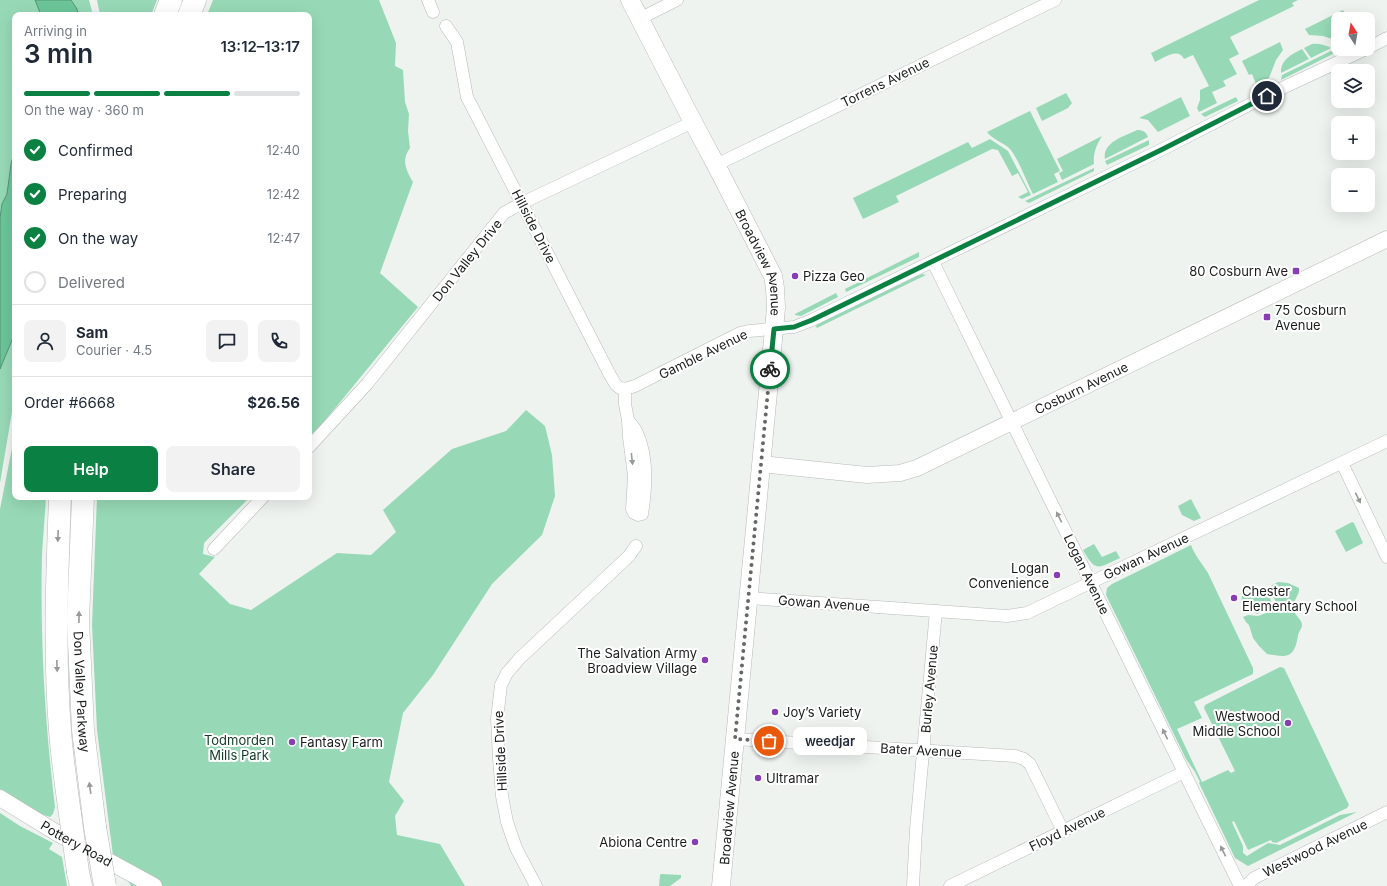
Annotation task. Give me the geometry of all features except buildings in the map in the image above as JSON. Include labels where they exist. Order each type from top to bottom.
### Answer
[{"type":"highway","points":[[166,12],[171,0]]},
{"type":"highway","points":[[190,12],[195,0]]},
{"type":"highway","name":"Don Valley Parkway","points":[[60,500],[57,558],[57,653],[60,730],[70,814],[80,879]]},
{"type":"highway","name":"Don Valley Parkway","points":[[83,500],[78,620],[83,730],[104,886]]},
{"type":"main road","name":"Broadview Avenue","points":[[630,0],[773,276],[775,288],[776,308],[721,886]]},
{"type":"street","points":[[428,0],[433,12]]},
{"type":"street","points":[[640,19],[677,0]]},
{"type":"street","name":"Torrens Avenue","points":[[716,165],[1055,0]]},
{"type":"street","name":"Hillside Drive","points":[[446,26],[457,42],[467,97],[610,375],[616,385],[625,389]]},
{"type":"street","name":"Gamble Avenue","points":[[1375,44],[1387,38]]},
{"type":"street","name":"Gamble Avenue","points":[[625,389],[644,382],[740,334],[749,331],[794,327],[812,320],[933,262],[1029,213],[1161,150],[1278,90],[1350,56]]},
{"type":"street","name":"Don Valley Drive","points":[[312,444],[367,384],[504,213],[522,203],[693,122]]},
{"type":"street","name":"Cosburn Avenue","points":[[761,464],[867,475],[900,473],[917,468],[1387,239]]},
{"type":"street","name":"Logan Avenue","points":[[933,262],[1240,886]]},
{"type":"street","points":[[625,389],[625,404],[634,476],[632,509],[634,514],[638,515],[642,514],[646,476],[643,454],[637,434],[628,420]]},
{"type":"street","name":"Gowan Avenue","points":[[749,598],[1007,616],[1027,613],[1387,441]]},
{"type":"street","points":[[1342,463],[1387,557]]},
{"type":"street","points":[[214,549],[260,500]]},
{"type":"street","name":"Hillside Drive","points":[[536,886],[516,848],[507,822],[502,796],[497,719],[501,685],[507,673],[520,658],[629,556],[636,546]]},
{"type":"street","name":"Burley Avenue","points":[[913,886],[916,829],[936,611]]},
{"type":"street","name":"Bater Avenue","points":[[735,739],[1015,756],[1024,759],[1030,764],[1063,831]]},
{"type":"street","name":"Floyd Avenue","points":[[950,886],[1184,772]]},
{"type":"street","name":"Pottery Road","points":[[0,798],[57,833],[154,886]]},
{"type":"street","name":"Westwood Avenue","points":[[1246,886],[1254,878],[1387,812]]},
{"type":"green space","points":[[0,0],[35,0],[40,12],[12,12],[12,160],[7,194],[2,204],[0,218]]},
{"type":"green space","points":[[71,0],[89,0],[92,12],[78,12]]},
{"type":"green space","points":[[97,0],[157,0],[152,12],[99,12]]},
{"type":"green space","points":[[213,0],[379,0],[396,43],[395,66],[403,70],[405,102],[409,114],[408,131],[410,148],[407,152],[405,161],[408,173],[413,182],[380,273],[418,307],[323,423],[312,434],[312,12],[208,12]]},
{"type":"green space","points":[[1259,0],[1298,0],[1292,3],[1294,6],[1230,37],[1239,54],[1229,59],[1237,74],[1223,81],[1226,86],[1212,92],[1217,103],[1199,112],[1197,108],[1200,100],[1200,90],[1209,86],[1193,55],[1184,59],[1178,54],[1171,54],[1155,62],[1151,53]]},
{"type":"green space","points":[[1331,16],[1331,39],[1323,36],[1309,35],[1305,29]]},
{"type":"green space","points":[[1280,42],[1283,50],[1276,60],[1269,78],[1256,84],[1252,74],[1249,75],[1242,61]]},
{"type":"green space","points":[[1312,44],[1322,44],[1331,48],[1311,58],[1304,48]]},
{"type":"green space","points":[[1302,49],[1309,59],[1281,73],[1282,64],[1287,58]]},
{"type":"green space","points":[[1331,51],[1331,55],[1281,80],[1282,75]]},
{"type":"green space","points":[[1066,93],[1072,103],[1068,108],[1042,121],[1036,108]]},
{"type":"green space","points":[[1181,97],[1190,116],[1158,132],[1148,120],[1139,118]]},
{"type":"green space","points":[[1236,97],[1238,101],[1205,117],[1201,114]]},
{"type":"green space","points":[[1030,111],[1060,171],[1054,174],[1058,182],[1033,194],[1010,149],[987,132]]},
{"type":"green space","points":[[1137,130],[1144,131],[1148,137],[1105,159],[1107,148],[1115,140]]},
{"type":"green space","points":[[1102,136],[1095,150],[1094,164],[1062,180],[1059,173],[1063,171],[1057,159]]},
{"type":"green space","points":[[990,139],[1008,151],[1031,195],[1022,199],[1018,197],[1028,192],[1018,173],[1012,176],[998,150],[992,149],[896,196],[899,202],[863,219],[853,198],[968,142],[972,148]]},
{"type":"green space","points":[[1149,140],[1149,145],[1107,165],[1105,161]]},
{"type":"green space","points":[[1094,168],[1094,171],[1029,203],[1025,201]]},
{"type":"green space","points":[[919,252],[919,257],[846,292],[845,289]]},
{"type":"green space","points":[[922,274],[926,275],[817,328],[815,325],[917,276]]},
{"type":"green space","points":[[836,293],[838,297],[801,316],[795,315],[795,314]]},
{"type":"green space","points":[[12,340],[12,412],[0,483],[0,369]]},
{"type":"green space","name":"Todmorden Mills Park","points":[[526,410],[545,426],[552,455],[555,496],[542,535],[492,584],[433,675],[403,713],[389,782],[404,801],[395,816],[397,835],[440,844],[465,886],[131,886],[113,856],[97,730],[92,625],[97,500],[247,500],[204,543],[203,554],[215,557],[199,574],[230,604],[251,610],[337,553],[371,555],[396,532],[383,510],[452,449],[506,431]]},
{"type":"green space","points":[[12,448],[12,500],[46,500],[42,555],[42,618],[48,744],[55,807],[53,814],[50,817],[24,806],[0,789],[0,509]]},
{"type":"green space","points":[[1191,499],[1201,518],[1194,521],[1182,515],[1178,506]]},
{"type":"green space","points":[[1352,522],[1354,523],[1363,543],[1346,552],[1335,531]]},
{"type":"green space","points":[[1094,544],[1102,557],[1116,551],[1120,558],[1102,566],[1095,565],[1087,557],[1083,550]]},
{"type":"green space","points":[[1191,545],[1208,573],[1253,668],[1253,674],[1194,702],[1202,718],[1177,729],[1202,782],[1228,770],[1231,773],[1235,771],[1204,708],[1205,705],[1280,667],[1284,668],[1286,672],[1349,805],[1347,808],[1276,843],[1272,842],[1271,840],[1248,850],[1234,821],[1232,822],[1243,846],[1243,853],[1247,856],[1268,843],[1280,845],[1340,815],[1357,812],[1248,866],[1235,858],[1199,783],[1200,782],[1186,759],[1106,595],[1107,588],[1112,584]]},
{"type":"green space","points":[[1278,582],[1288,583],[1299,588],[1293,609],[1301,621],[1302,626],[1294,649],[1289,655],[1285,656],[1267,654],[1253,638],[1249,625],[1243,617],[1248,615],[1258,616],[1272,611],[1276,602],[1269,587]]},
{"type":"green space","points":[[1260,588],[1267,591],[1272,603],[1271,607],[1257,614],[1244,607],[1241,601],[1242,596]]},
{"type":"green space","points":[[0,813],[20,826],[53,843],[49,849],[62,857],[67,886],[0,886]]},
{"type":"green space","points":[[661,874],[681,875],[681,878],[670,886],[659,886]]},
{"type":"shaded area","points":[[35,0],[71,0],[78,12],[40,12]]},
{"type":"shaded area","points":[[12,160],[12,340],[0,369],[0,218],[2,204],[7,194]]},
{"type":"way so far","points":[[769,741],[735,739],[770,369]]},
{"type":"place","name":"80 Cosburn Ave","points":[[1296,271]]},
{"type":"place","name":"Pizza Geo","points":[[795,276]]},
{"type":"place","name":"75 Cosburn Avenue","points":[[1267,317]]},
{"type":"place","name":"Logan Convenience","points":[[1057,575]]},
{"type":"place","name":"Chester Elementary School","points":[[1234,598]]},
{"type":"place","name":"The Salvation Army Broadview Village","points":[[705,660]]},
{"type":"place","name":"Joy’s Variety","points":[[775,712]]},
{"type":"place","name":"Westwood Middle School","points":[[1288,723]]},
{"type":"place","name":"weedjar","points":[[769,741]]},
{"type":"place","name":"Fantasy Farm","points":[[292,742]]},
{"type":"place","name":"Ultramar","points":[[758,778]]},
{"type":"place","name":"Abiona Centre","points":[[695,842]]},
{"type":"route","points":[[770,369],[774,329],[794,327],[812,320],[1161,150],[1267,96]]}]
